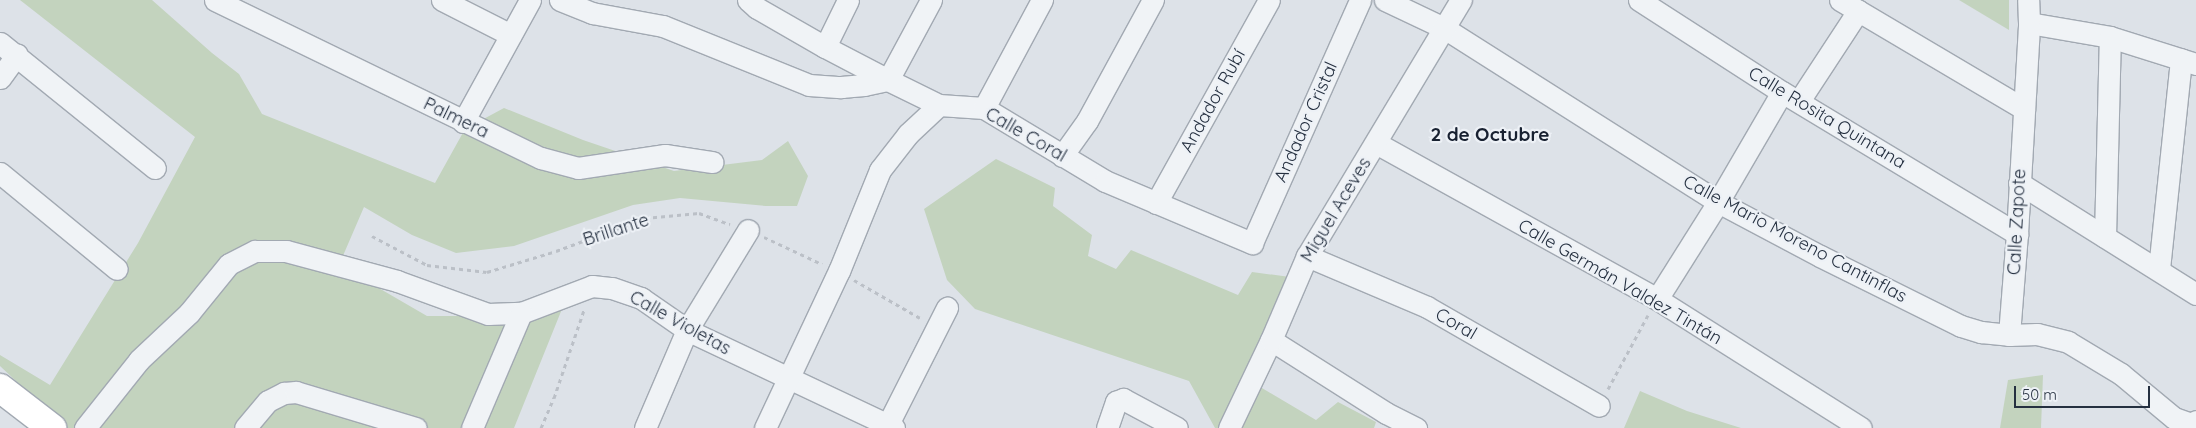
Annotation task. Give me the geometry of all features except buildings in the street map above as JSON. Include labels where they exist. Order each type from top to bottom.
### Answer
[{"type":"street","name":"Palmera","points":[[215,0],[463,122],[541,158],[578,168],[665,155],[712,162]]},
{"type":"street","points":[[442,0],[511,35]]},
{"type":"street","points":[[463,122],[530,0]]},
{"type":"street","points":[[560,0],[592,13],[663,26],[809,85],[864,85],[888,80],[931,0]]},
{"type":"street","name":"Calle Coral","points":[[748,0],[825,48],[939,105],[984,108],[1106,182],[1252,243]]},
{"type":"street","points":[[825,48],[848,0]]},
{"type":"street","points":[[984,108],[1042,0]]},
{"type":"street","points":[[1062,156],[1087,121],[1153,0]]},
{"type":"street","name":"Andador Rubí","points":[[1156,203],[1269,0]]},
{"type":"street","name":"Andador Cristal","points":[[1252,243],[1360,0]]},
{"type":"street","name":"Calle Mario Moreno Cantinflas","points":[[1385,0],[1444,28],[1718,202],[1820,256],[1961,326],[1981,332],[2009,335],[2037,334],[2068,342],[2121,374],[2174,418],[2194,422]]},
{"type":"street","name":"Miguel Aceves","points":[[1229,428],[1271,340],[1307,256],[1461,0]]},
{"type":"street","name":"Calle Rosita Quintana","points":[[1639,0],[1790,97],[2017,234]]},
{"type":"street","name":"Calle Zapote","points":[[2009,335],[2020,183],[2029,23],[2028,0]]},
{"type":"street","points":[[1657,299],[1718,202],[1790,97],[1849,5],[2024,109]]},
{"type":"street","points":[[2029,23],[2110,37],[2189,62],[2158,270]]},
{"type":"street","points":[[2105,237],[2110,37]]},
{"type":"street","points":[[0,42],[155,168]]},
{"type":"street","points":[[0,78],[17,55]]},
{"type":"street","points":[[765,428],[839,271],[880,170],[908,134],[939,105]]},
{"type":"street","name":"Calle Germán Valdez Tintán","points":[[1376,143],[1657,299],[1861,428]]},
{"type":"street","points":[[0,172],[118,269]]},
{"type":"street","points":[[2020,183],[2196,294]]},
{"type":"street","points":[[645,428],[687,330],[748,230]]},
{"type":"street","name":"Calle Violetas","points":[[85,428],[139,360],[189,313],[230,264],[255,251],[286,251],[370,273],[488,314],[522,313],[592,286],[612,288],[641,298],[687,330],[889,427]]},
{"type":"street","name":"Coral","points":[[1307,256],[1427,307],[1599,406]]},
{"type":"street","points":[[889,427],[936,327],[947,308]]},
{"type":"street","points":[[472,428],[522,313]]},
{"type":"street","points":[[1271,340],[1386,413],[1416,428]]},
{"type":"street","points":[[0,388],[52,428]]},
{"type":"street","points":[[245,428],[268,401],[290,392],[296,392],[363,421],[416,428]]},
{"type":"street","points":[[1106,428],[1114,405],[1119,399],[1177,428]]},
{"type":"path","name":"Brillante","points":[[372,236],[427,265],[487,272],[556,251],[646,218],[700,213],[748,230],[839,271],[936,327]]},
{"type":"path","points":[[541,428],[554,398],[592,286]]},
{"type":"path","points":[[1599,406],[1657,299]]},
{"type":"green space","points":[[20,0],[152,0],[239,74],[262,114],[435,183],[465,129],[504,108],[583,140],[674,171],[762,160],[788,141],[808,176],[797,206],[766,206],[680,198],[633,205],[514,246],[456,253],[412,235],[364,207],[339,265],[427,316],[489,316],[562,309],[514,428],[66,428],[0,366],[0,355],[50,385],[138,243],[195,137]]},
{"type":"green space","points":[[1959,0],[2009,0],[2009,30]]},
{"type":"green space","points":[[996,159],[1055,188],[1053,206],[1092,235],[1088,256],[1116,269],[1131,250],[1238,295],[1252,272],[1290,277],[1245,378],[1316,420],[1338,402],[1376,422],[1374,428],[1215,428],[1189,381],[975,309],[947,280],[924,209]]},
{"type":"green space","points":[[2043,375],[2041,428],[2000,428],[2008,380]]},
{"type":"green space","points":[[1640,391],[1687,411],[1741,428],[1624,428]]},
{"type":"district","name":"2 de Octubre","points":[[1490,135]]}]
